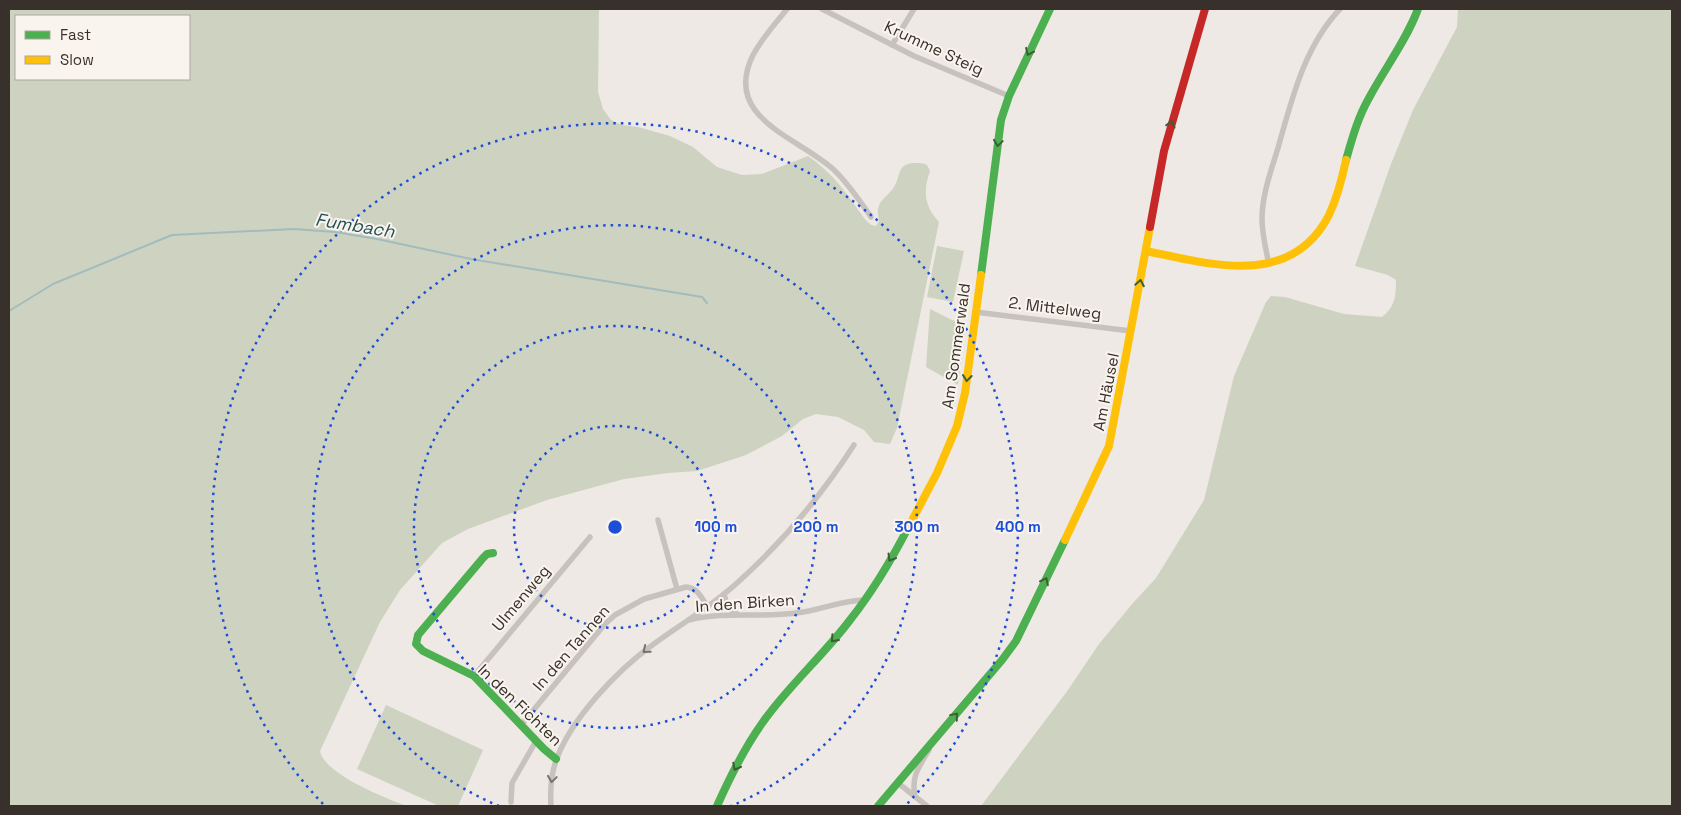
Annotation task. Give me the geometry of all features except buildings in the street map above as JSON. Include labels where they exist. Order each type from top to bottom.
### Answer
[{"type":"street","points":[[787,9],[754,54],[745,85],[748,101],[762,119],[834,170],[852,190],[871,217]]},
{"type":"street","name":"Krumme Steig","points":[[822,9],[938,67],[1009,96]]},
{"type":"street","points":[[892,44],[914,9]]},
{"type":"street","name":"Am Sommerwald","points":[[716,806],[743,754],[763,722],[780,700],[840,633],[864,600],[902,540],[929,491],[956,433],[966,393],[999,135],[1009,96],[1050,9]]},
{"type":"street","name":"Am Häusel","points":[[878,806],[1016,641],[1097,473],[1114,425],[1164,151],[1205,9]]},
{"type":"street","points":[[1269,264],[1262,220],[1268,180],[1300,75],[1316,40],[1340,9]]},
{"type":"street","points":[[1146,251],[1228,266],[1250,267],[1269,264],[1288,256],[1305,244],[1326,221],[1336,197],[1361,114],[1373,90],[1408,33],[1418,9]]},
{"type":"street","name":"2. Mittelweg","points":[[975,312],[1131,331]]},
{"type":"street","points":[[685,621],[724,594],[762,560],[800,521],[829,483],[854,445]]},
{"type":"street","points":[[658,520],[677,589],[694,589],[707,606]]},
{"type":"street","name":"Ulmenweg","points":[[474,676],[590,537]]},
{"type":"street","name":"In den Fichten","points":[[493,553],[487,554],[483,558],[418,635],[415,642],[417,647],[423,651],[474,676],[536,741],[556,758]]},
{"type":"street","name":"In den Tannen","points":[[521,725],[605,624],[615,615],[639,601],[677,589]]},
{"type":"street","points":[[724,594],[728,608],[737,614]]},
{"type":"street","name":"In den Birken","points":[[551,806],[552,775],[556,758],[575,724],[602,691],[636,658],[685,621],[710,616],[737,614],[797,613],[864,600]]},
{"type":"street","name":"Am Häusel","points":[[914,796],[912,785],[916,772],[935,739]]},
{"type":"street","points":[[511,802],[512,783],[536,741]]},
{"type":"street","points":[[898,782],[927,806]]},
{"type":"green space","points":[[9,9],[599,9],[598,92],[603,109],[611,120],[622,125],[638,127],[670,136],[693,147],[717,167],[742,175],[762,174],[808,156],[831,175],[866,221],[873,226],[876,226],[879,221],[878,212],[882,200],[894,187],[900,170],[905,165],[921,163],[927,165],[930,171],[926,185],[926,198],[930,210],[939,222],[897,428],[890,444],[874,442],[864,430],[838,417],[816,414],[803,419],[782,436],[746,455],[697,471],[624,479],[547,500],[468,529],[442,543],[400,590],[380,622],[320,751],[324,760],[344,777],[372,792],[407,806],[9,806]]},
{"type":"green space","points":[[1458,9],[1672,9],[1672,806],[981,806],[1068,690],[1099,644],[1156,578],[1204,500],[1234,376],[1266,302],[1271,296],[1285,297],[1344,314],[1382,317],[1390,309],[1395,296],[1396,280],[1388,275],[1355,266],[1391,164],[1413,110],[1457,27]]},
{"type":"green space","points":[[937,246],[964,251],[953,302],[927,297]]},
{"type":"green space","points":[[930,309],[952,320],[966,324],[958,385],[926,367]]},
{"type":"green space","points":[[386,705],[483,750],[458,806],[439,806],[357,769]]},
{"type":"waterway","name":"Fumbach","points":[[9,311],[53,284],[172,235],[294,229],[335,232],[471,259],[702,297],[707,303]]},
{"type":"traffic: fast","points":[[981,275],[1001,120],[1009,96],[1050,9]]},
{"type":"traffic: fast","points":[[1346,160],[1365,105],[1401,43],[1418,9]]},
{"type":"traffic: fast","points":[[717,806],[756,732],[773,708],[829,646],[867,598],[909,526]]},
{"type":"traffic: fast","points":[[878,806],[1016,641],[1065,540]]},
{"type":"traffic: fast","points":[[493,553],[487,554],[483,558],[418,635],[416,644],[423,651],[474,676],[544,749],[556,759]]},
{"type":"traffic: slow","points":[[1146,251],[1222,265],[1247,266],[1271,262],[1293,254],[1313,238],[1329,215],[1339,188],[1346,160]]},
{"type":"traffic: slow","points":[[1065,540],[1109,446],[1150,227]]},
{"type":"traffic: slow","points":[[909,526],[937,473],[957,426],[965,393],[981,275]]},
{"type":"traffic: jam","points":[[1150,227],[1164,151],[1205,9]]}]
